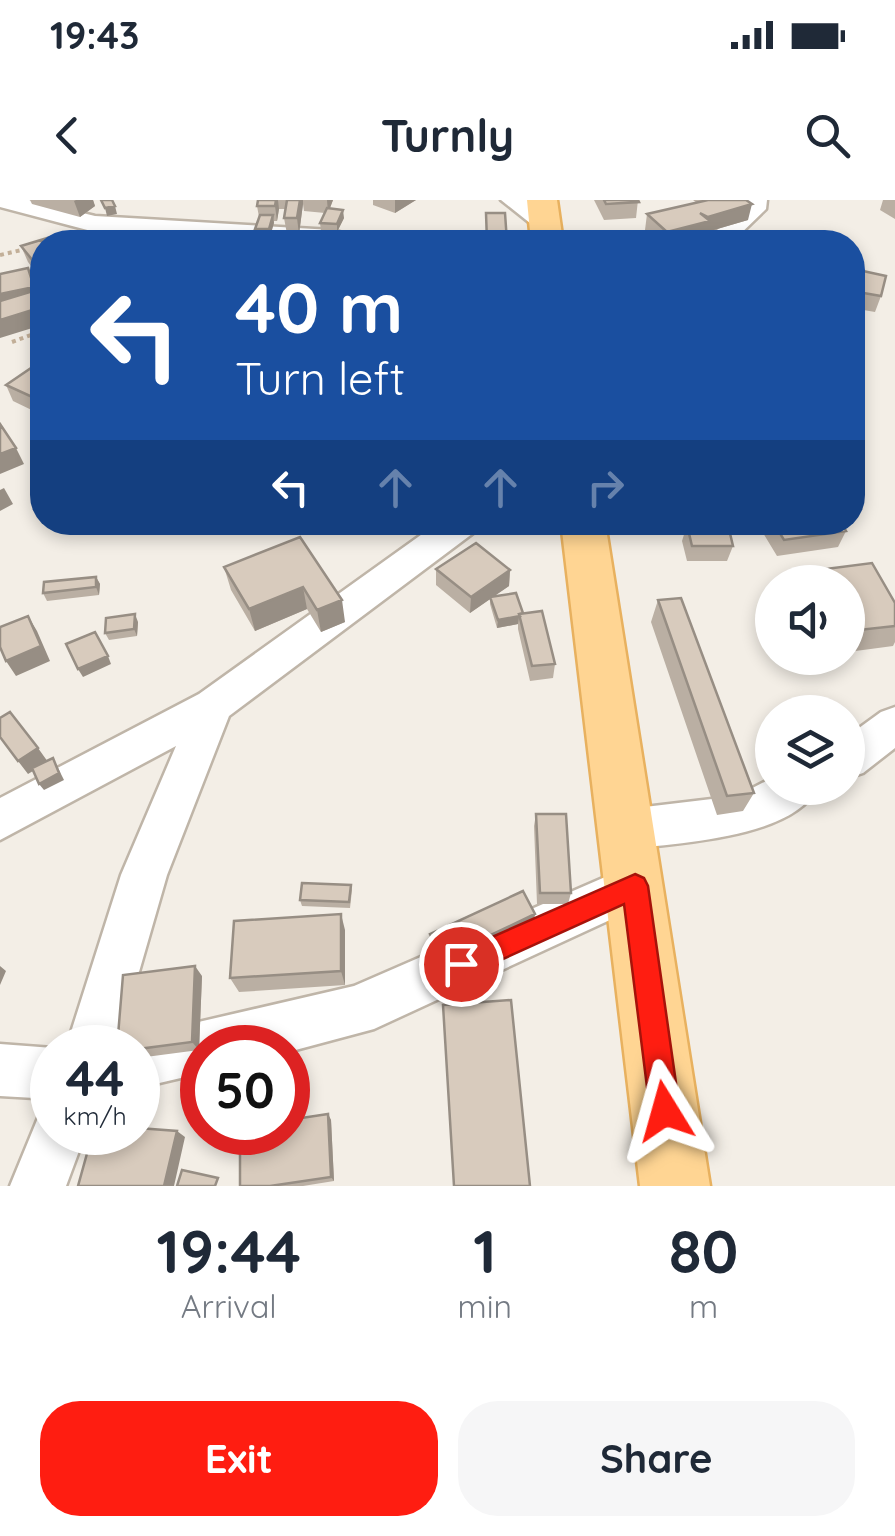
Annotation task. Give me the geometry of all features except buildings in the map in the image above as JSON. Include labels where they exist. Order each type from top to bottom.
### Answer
[{"type":"main road","points":[[585,535],[676,1186]]},
{"type":"street","points":[[0,200],[95,224],[197,230]]},
{"type":"street","points":[[513,200],[544,221]]},
{"type":"street","points":[[730,230],[754,208],[755,200]]},
{"type":"street","points":[[0,820],[213,706],[446,535]]},
{"type":"street","points":[[98,1025],[144,875],[213,706]]},
{"type":"street","points":[[865,747],[895,724]]},
{"type":"street","points":[[628,829],[742,815],[762,805]]},
{"type":"street","points":[[160,1057],[356,1011],[635,886]]},
{"type":"street","points":[[0,1070],[30,1072]]},
{"type":"street","points":[[38,1186],[51,1155]]},
{"type":"path","points":[[0,255],[28,249]]},
{"type":"path","points":[[12,342],[30,335]]},
{"type":"route","points":[[461,964],[635,886],[665,1111]]}]
